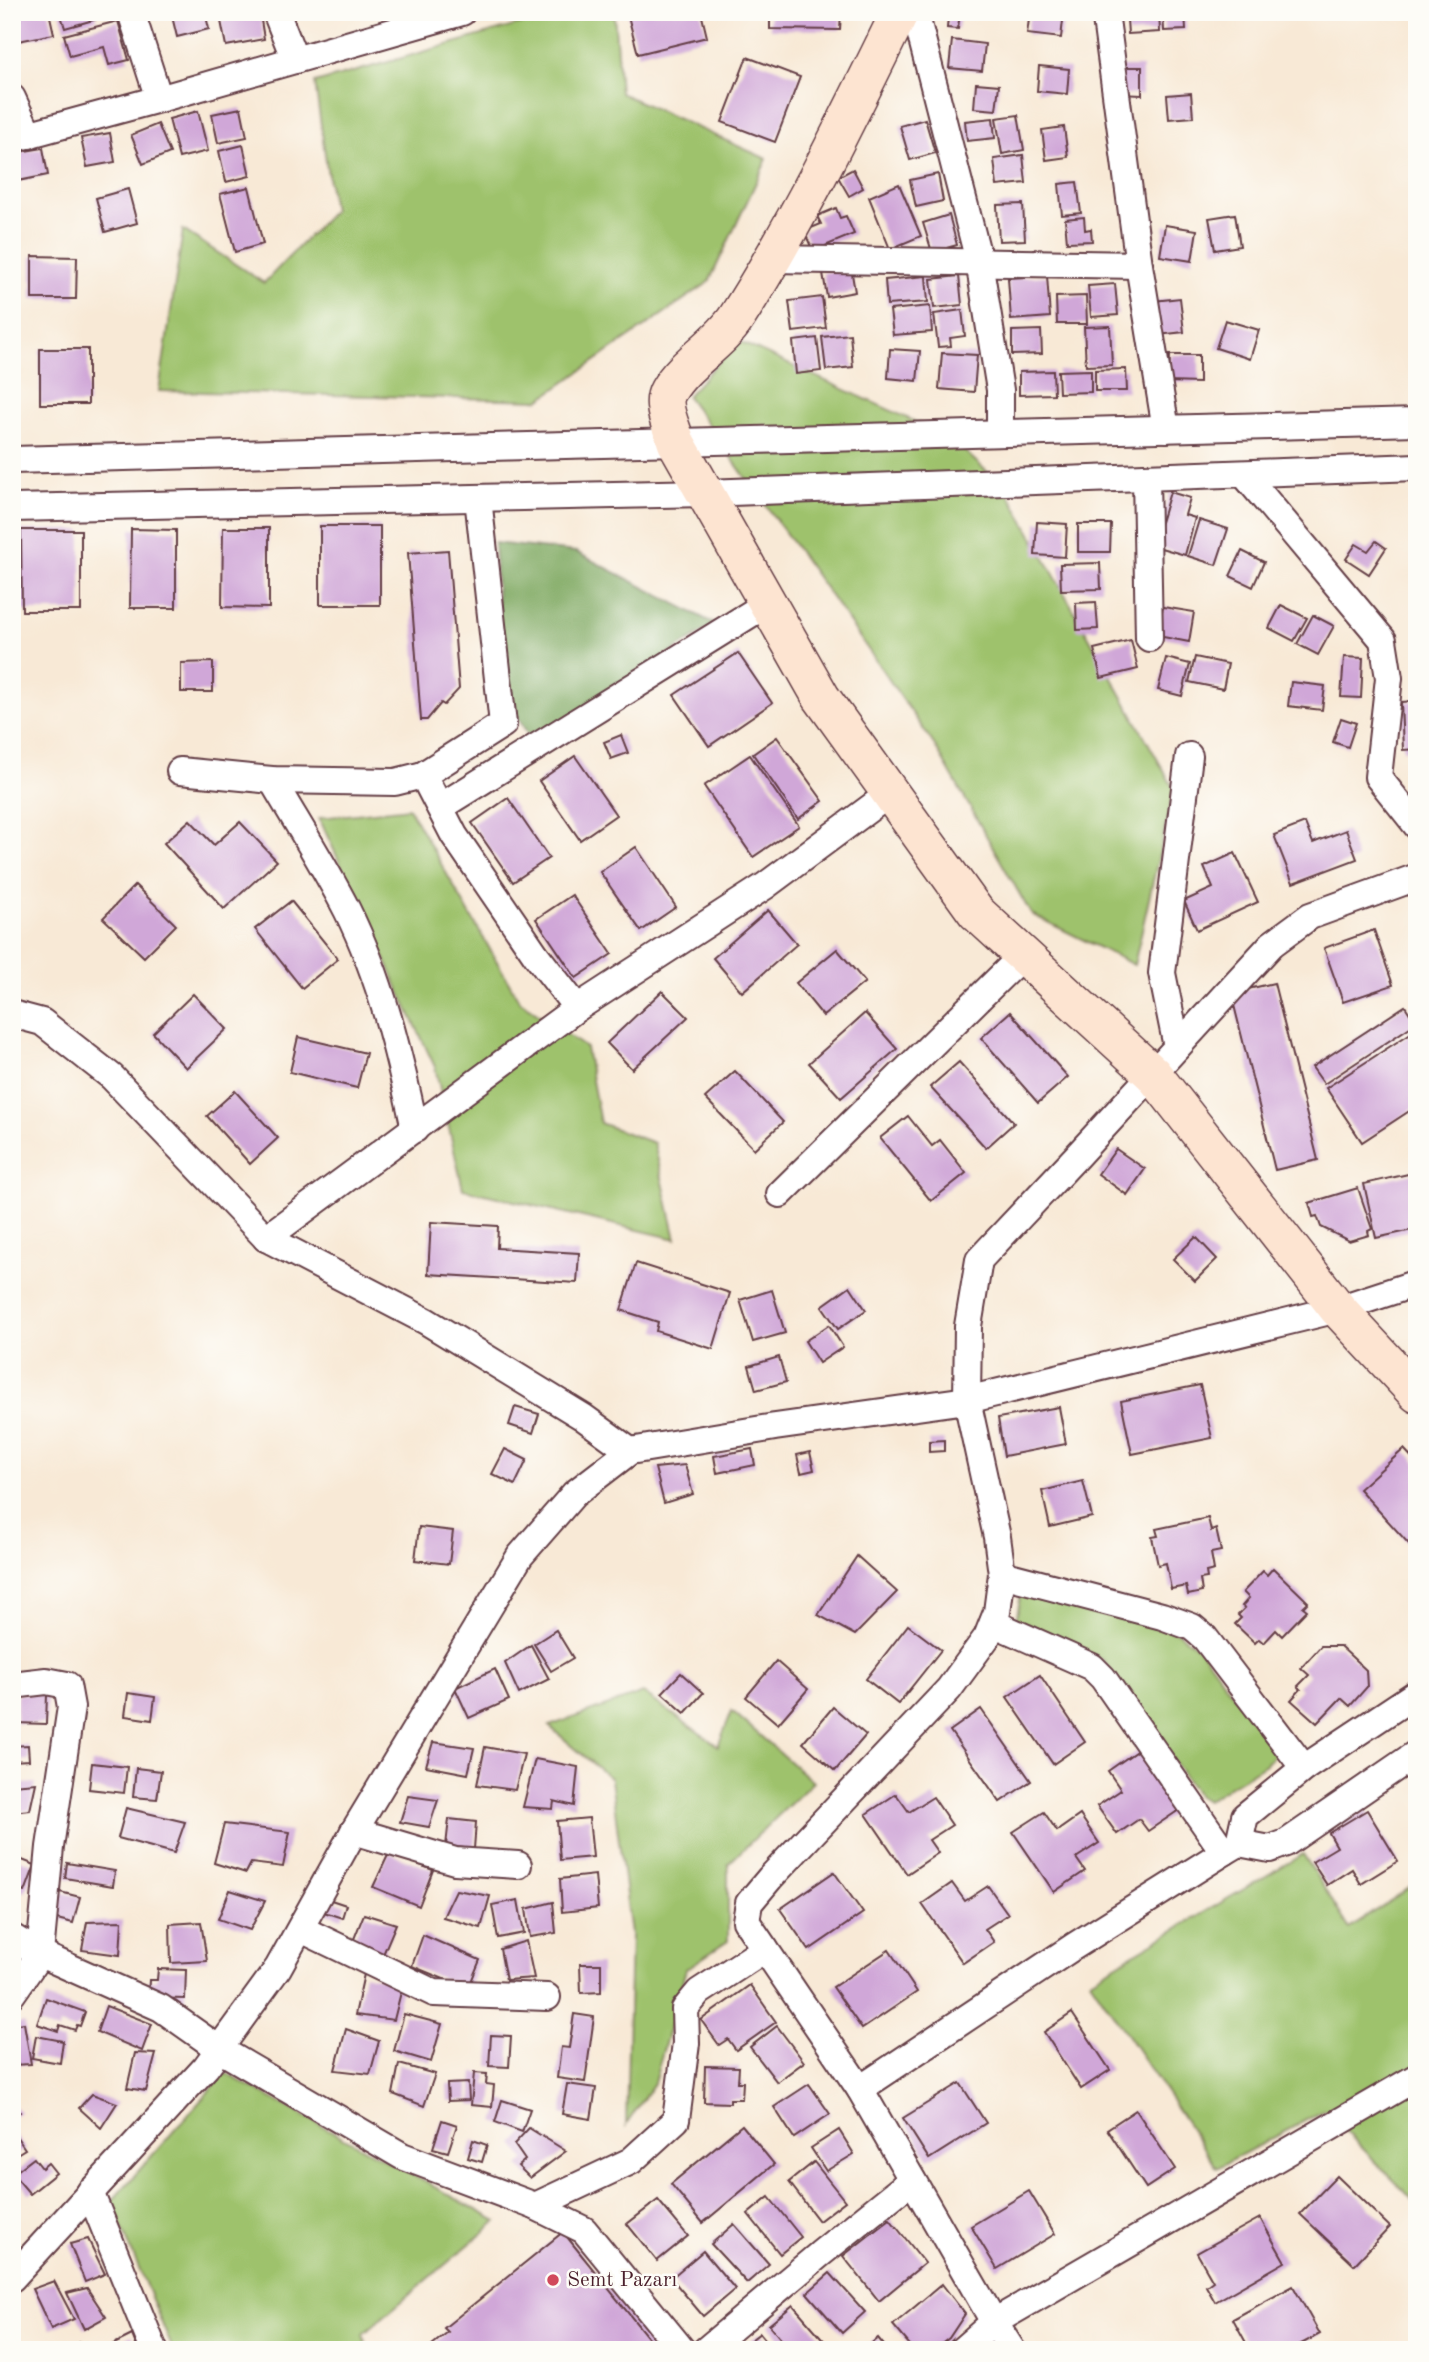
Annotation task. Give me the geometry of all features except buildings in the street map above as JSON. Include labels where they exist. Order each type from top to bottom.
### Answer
[{"type":"street","points":[[131,12],[159,99]]},
{"type":"street","points":[[276,12],[295,60]]},
{"type":"street","points":[[900,12],[819,177],[735,320],[666,393],[667,412],[676,442],[821,697],[976,912],[1153,1074],[1338,1309],[1417,1394]]},
{"type":"street","points":[[915,12],[979,261],[1000,390],[1000,433]]},
{"type":"street","points":[[1105,12],[1139,265],[1166,429]]},
{"type":"street","points":[[12,98],[20,137],[449,14]]},
{"type":"street","points":[[771,259],[1139,265]]},
{"type":"street","points":[[12,460],[1417,422]]},
{"type":"street","points":[[12,508],[705,493],[1417,467]]},
{"type":"street","points":[[1244,474],[1384,640],[1389,678],[1378,777],[1417,826]]},
{"type":"street","points":[[1146,477],[1149,638]]},
{"type":"street","points":[[180,771],[272,780],[395,782],[423,775],[503,724],[478,498]]},
{"type":"street","points":[[440,807],[768,603]]},
{"type":"street","points":[[1177,1047],[1162,974],[1189,756]]},
{"type":"street","points":[[423,775],[454,835],[536,956],[578,1008]]},
{"type":"street","points":[[272,780],[346,909],[364,949],[393,1034],[415,1129]]},
{"type":"street","points":[[266,1238],[578,1008],[765,886],[889,793]]},
{"type":"street","points":[[1012,2350],[860,2089],[746,1921],[749,1903],[949,1689],[987,1637],[997,1612],[1002,1574],[997,1537],[967,1400],[968,1326],[979,1260],[1272,944],[1310,916],[1417,877]]},
{"type":"street","points":[[780,1195],[1023,955]]},
{"type":"street","points":[[12,1014],[42,1022],[112,1077],[266,1238],[426,1321],[583,1417],[630,1451]]},
{"type":"street","points":[[12,2278],[206,2067],[278,1968],[354,1831],[520,1556],[574,1494],[630,1451],[967,1400],[1338,1309],[1417,1283]]},
{"type":"street","points":[[1002,1574],[1162,1616],[1192,1627],[1205,1638],[1304,1768]]},
{"type":"street","points":[[993,1623],[1092,1667],[1231,1847],[1270,1849],[1286,1843],[1417,1753]]},
{"type":"street","points":[[12,1685],[46,1681],[67,1685],[71,1707],[50,1847],[40,1954],[12,1994]]},
{"type":"street","points":[[860,2089],[1073,1947],[1231,1847],[1245,1816],[1304,1768],[1417,1693]]},
{"type":"street","points":[[354,1831],[455,1861],[517,1865]]},
{"type":"street","points":[[301,1929],[434,1993],[547,1997]]},
{"type":"street","points":[[12,1937],[40,1954],[161,2008],[219,2049],[402,2156],[535,2206],[584,2230],[682,2350]]},
{"type":"street","points":[[535,2206],[631,2161],[676,2120],[686,2043],[685,2010],[699,1993],[765,1949]]},
{"type":"street","points":[[962,2350],[994,2322],[1417,2077]]},
{"type":"street","points":[[706,2350],[912,2180]]},
{"type":"street","points":[[90,2192],[154,2350]]},
{"type":"green space","points":[[562,12],[614,12],[620,93],[767,159],[709,282],[539,400],[159,391],[183,230],[264,283],[333,211],[315,83]]},
{"type":"green space","points":[[738,341],[949,437],[1006,489],[1174,789],[1134,965],[1031,914],[935,746],[687,396]]},
{"type":"green space","points":[[494,543],[576,552],[715,624],[533,743],[503,692]]},
{"type":"green space","points":[[409,808],[519,1000],[586,1048],[600,1123],[654,1143],[676,1239],[463,1189],[435,1067],[319,818]]},
{"type":"green space","points":[[1022,1587],[1177,1632],[1199,1648],[1276,1753],[1266,1764],[1206,1801],[1197,1795],[1103,1660],[1016,1621]]},
{"type":"green space","points":[[643,1693],[718,1746],[732,1711],[813,1782],[728,1864],[728,1941],[686,1969],[654,2083],[626,2125],[631,1934],[611,1779],[549,1726]]},
{"type":"green space","points":[[1303,1854],[1349,1928],[1417,1883],[1417,2204],[1325,2110],[1217,2168],[1090,1980]]},
{"type":"green space","points":[[225,2073],[497,2221],[363,2334],[367,2350],[173,2350],[111,2202]]},
{"type":"place","name":"Semt Pazarı","points":[[553,2280]]}]
